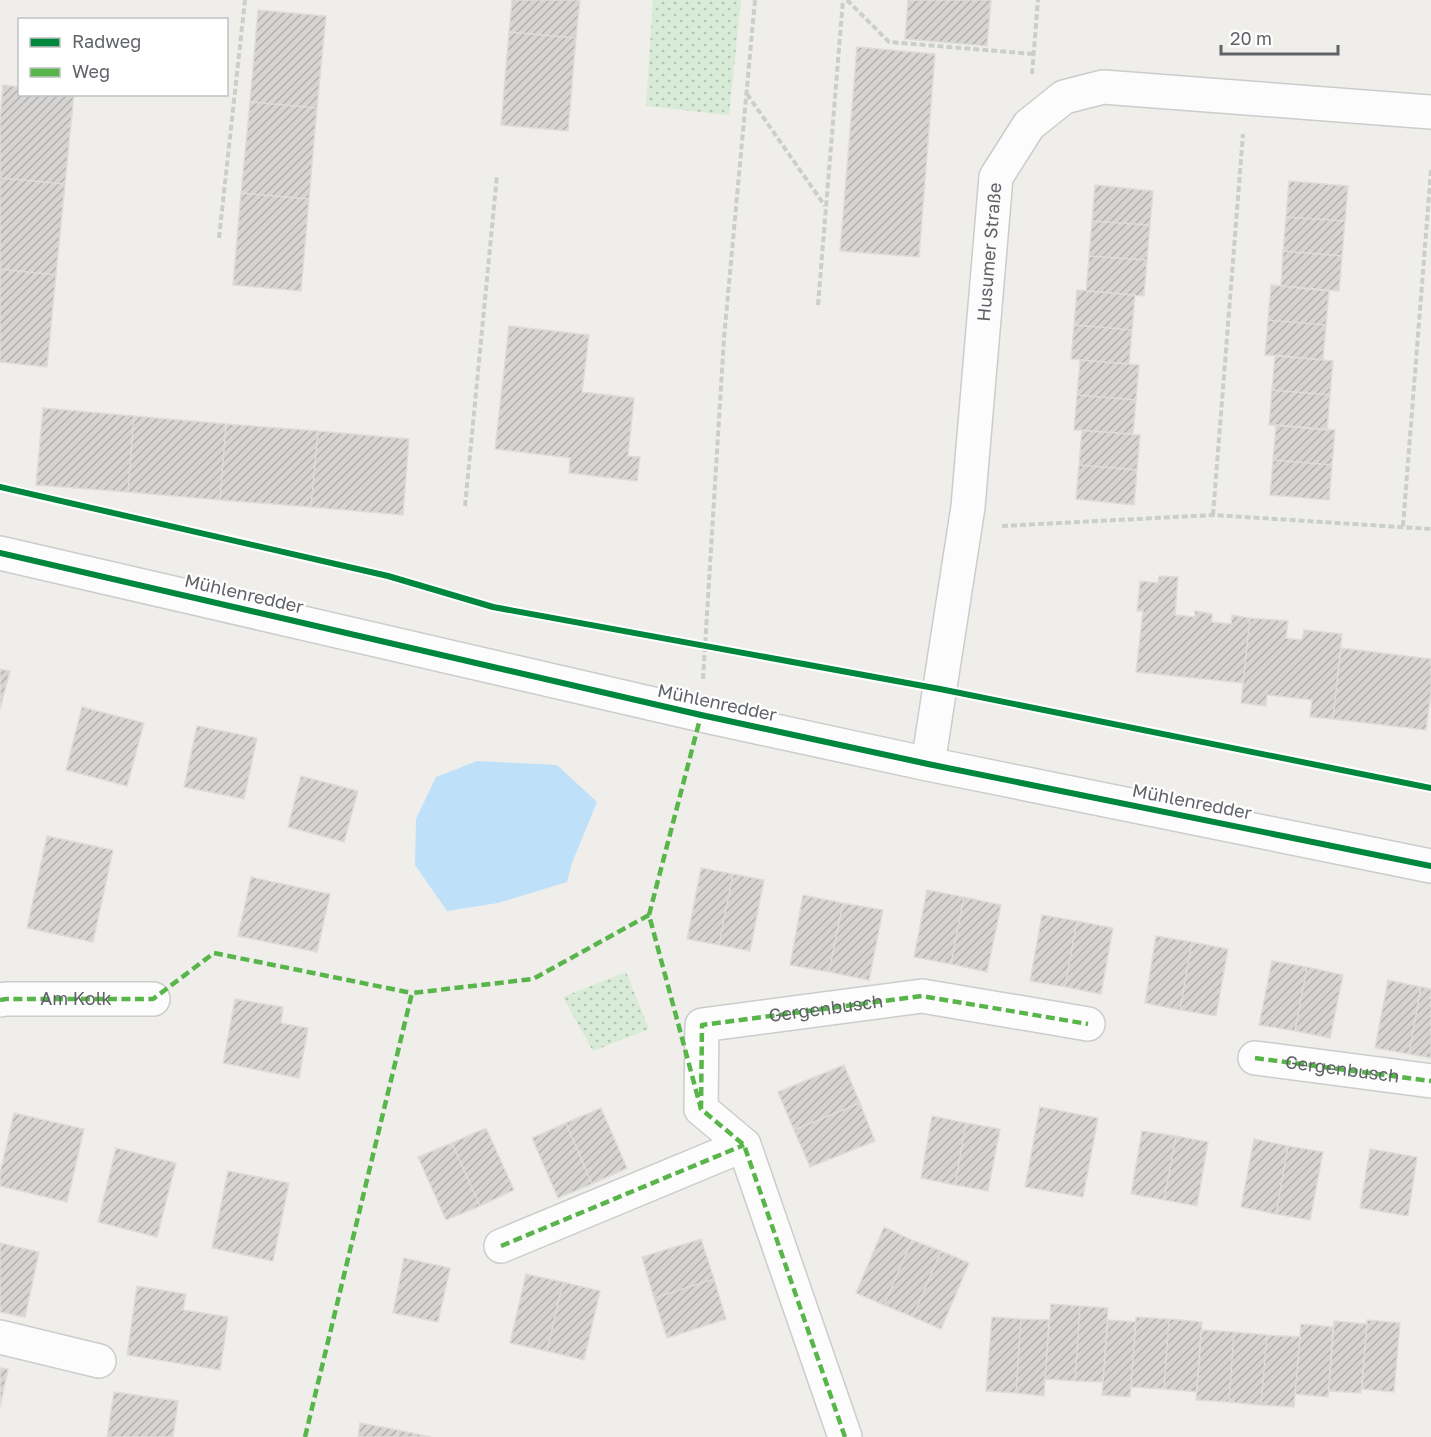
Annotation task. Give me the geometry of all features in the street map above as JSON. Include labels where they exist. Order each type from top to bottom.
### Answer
[{"type":"street","name":"Husumer Straße","points":[[928,764],[969,495],[996,177],[1029,125],[1064,97],[1103,87],[1431,112]]},
{"type":"street","name":"Mühlenredder","points":[[0,553],[701,715],[928,764],[1431,866]]},
{"type":"street","name":"Gergenbusch","points":[[744,1145],[701,1109],[702,1024],[922,996],[1088,1024]]},
{"type":"street","name":"Am Kolk","points":[[0,1000],[153,999]]},
{"type":"street","name":"Gergenbusch","points":[[1255,1058],[1431,1081]]},
{"type":"street","points":[[501,1246],[744,1145],[845,1437]]},
{"type":"street","points":[[0,1337],[99,1361]]},
{"type":"path","points":[[219,238],[245,0]]},
{"type":"path","points":[[701,715],[724,339],[755,0]]},
{"type":"path","points":[[845,0],[889,42],[1034,54]]},
{"type":"path","points":[[818,305],[845,0]]},
{"type":"path","points":[[1029,125],[1038,0]]},
{"type":"path","points":[[746,93],[826,207]]},
{"type":"path","points":[[1213,515],[1246,98]]},
{"type":"path","points":[[1403,526],[1431,170]]},
{"type":"path","points":[[465,506],[497,176]]},
{"type":"path","points":[[965,528],[1213,515],[1431,529]]},
{"type":"green space","points":[[653,0],[741,0],[729,115],[646,106]]},
{"type":"green space","points":[[626,972],[649,1029],[593,1051],[563,997]]},
{"type":"water","points":[[477,761],[557,765],[597,802],[572,863],[567,882],[498,903],[447,911],[415,865],[416,819],[436,777]]},
{"type":"building","points":[[512,0],[580,0],[576,38],[509,32]]},
{"type":"building","points":[[908,0],[991,0],[987,46],[905,39]]},
{"type":"building","points":[[258,10],[326,16],[317,108],[250,102]]},
{"type":"building","points":[[509,32],[576,38],[568,131],[501,125]]},
{"type":"building","points":[[857,47],[935,54],[919,257],[840,251]]},
{"type":"building","points":[[3,85],[18,87],[18,96],[74,96],[65,184],[0,178],[0,120]]},
{"type":"building","points":[[250,102],[317,108],[309,199],[241,193]]},
{"type":"building","points":[[0,178],[65,184],[56,275],[0,269]]},
{"type":"building","points":[[1289,181],[1348,186],[1345,221],[1286,217]]},
{"type":"building","points":[[1095,185],[1153,191],[1150,225],[1092,221]]},
{"type":"building","points":[[241,193],[309,199],[301,291],[233,285]]},
{"type":"building","points":[[1286,217],[1345,221],[1342,256],[1283,251]]},
{"type":"building","points":[[1092,221],[1150,225],[1147,260],[1089,256]]},
{"type":"building","points":[[1283,251],[1342,256],[1339,291],[1281,286]]},
{"type":"building","points":[[1089,256],[1147,260],[1144,296],[1086,291]]},
{"type":"building","points":[[0,269],[56,275],[47,367],[0,362]]},
{"type":"building","points":[[1271,285],[1329,291],[1326,325],[1268,320]]},
{"type":"building","points":[[1077,290],[1135,295],[1132,330],[1074,325]]},
{"type":"building","points":[[1268,320],[1326,325],[1323,360],[1265,355]]},
{"type":"building","points":[[1074,325],[1132,330],[1129,364],[1071,359]]},
{"type":"building","points":[[509,326],[589,335],[582,392],[634,398],[628,456],[640,457],[637,481],[569,473],[570,458],[495,449]]},
{"type":"building","points":[[1275,355],[1333,361],[1330,395],[1272,390]]},
{"type":"building","points":[[1080,360],[1139,365],[1136,400],[1077,395]]},
{"type":"building","points":[[1272,390],[1330,395],[1327,430],[1269,425]]},
{"type":"building","points":[[1077,395],[1136,400],[1133,434],[1074,430]]},
{"type":"building","points":[[43,408],[134,416],[128,492],[36,485]]},
{"type":"building","points":[[134,416],[226,424],[220,500],[128,492]]},
{"type":"building","points":[[226,424],[318,431],[311,507],[220,500]]},
{"type":"building","points":[[1276,425],[1335,430],[1332,465],[1273,460]]},
{"type":"building","points":[[1082,430],[1140,435],[1137,470],[1079,465]]},
{"type":"building","points":[[318,431],[409,439],[403,515],[311,507]]},
{"type":"building","points":[[1273,460],[1332,465],[1329,500],[1270,495]]},
{"type":"building","points":[[1079,465],[1137,470],[1134,505],[1076,499]]},
{"type":"building","points":[[1159,576],[1178,577],[1175,615],[1195,617],[1195,611],[1212,614],[1212,622],[1231,624],[1232,615],[1250,618],[1243,683],[1136,672],[1143,611],[1137,611],[1140,581],[1158,583]]},
{"type":"building","points":[[1250,618],[1288,621],[1286,638],[1302,640],[1304,630],[1342,634],[1333,719],[1310,717],[1312,700],[1267,695],[1266,706],[1241,703]]},
{"type":"building","points":[[1341,648],[1431,659],[1431,692],[1426,730],[1333,719]]},
{"type":"building","points":[[0,669],[10,671],[0,709]]},
{"type":"building","points":[[82,707],[144,723],[127,786],[66,770]]},
{"type":"building","points":[[197,726],[257,738],[244,799],[184,787]]},
{"type":"building","points":[[301,776],[358,791],[344,842],[288,827]]},
{"type":"building","points":[[47,836],[113,850],[93,942],[27,928]]},
{"type":"building","points":[[701,868],[733,874],[719,945],[687,939]]},
{"type":"building","points":[[733,874],[764,880],[750,951],[719,945]]},
{"type":"building","points":[[251,877],[330,894],[317,952],[238,936]]},
{"type":"building","points":[[927,890],[964,897],[951,964],[914,957]]},
{"type":"building","points":[[803,895],[843,903],[829,972],[790,965]]},
{"type":"building","points":[[964,897],[1001,905],[987,972],[951,964]]},
{"type":"building","points":[[843,903],[883,910],[869,980],[829,972]]},
{"type":"building","points":[[1042,915],[1077,921],[1065,987],[1030,981]]},
{"type":"building","points":[[1077,921],[1113,928],[1101,994],[1065,987]]},
{"type":"building","points":[[1156,936],[1192,942],[1180,1010],[1145,1003]]},
{"type":"building","points":[[1192,942],[1228,949],[1216,1016],[1180,1010]]},
{"type":"building","points":[[1272,961],[1307,967],[1295,1031],[1259,1025]]},
{"type":"building","points":[[1307,967],[1343,975],[1330,1038],[1295,1031]]},
{"type":"building","points":[[1388,980],[1421,987],[1409,1054],[1375,1048]]},
{"type":"building","points":[[1421,987],[1431,989],[1431,1058],[1409,1054]]},
{"type":"building","points":[[235,999],[283,1007],[281,1023],[308,1028],[299,1078],[223,1063]]},
{"type":"building","points":[[844,1065],[860,1103],[794,1130],[778,1092]]},
{"type":"building","points":[[860,1103],[875,1141],[810,1167],[794,1130]]},
{"type":"building","points":[[1040,1107],[1098,1118],[1083,1197],[1025,1187]]},
{"type":"building","points":[[601,1108],[627,1168],[592,1184],[566,1123]]},
{"type":"building","points":[[14,1113],[84,1129],[67,1202],[0,1186],[0,1173]]},
{"type":"building","points":[[932,1116],[966,1123],[955,1185],[921,1178]]},
{"type":"building","points":[[566,1123],[592,1184],[558,1198],[532,1138]]},
{"type":"building","points":[[966,1123],[1000,1129],[988,1191],[955,1185]]},
{"type":"building","points":[[486,1128],[514,1190],[480,1206],[452,1143]]},
{"type":"building","points":[[1142,1131],[1176,1136],[1164,1200],[1131,1194]]},
{"type":"building","points":[[1176,1136],[1208,1142],[1197,1206],[1164,1200]]},
{"type":"building","points":[[1254,1139],[1288,1146],[1276,1214],[1241,1207]]},
{"type":"building","points":[[452,1143],[480,1206],[446,1220],[418,1157]]},
{"type":"building","points":[[1288,1146],[1323,1152],[1310,1220],[1276,1214]]},
{"type":"building","points":[[116,1148],[176,1163],[157,1237],[98,1222]]},
{"type":"building","points":[[1370,1149],[1417,1157],[1408,1216],[1360,1208]]},
{"type":"building","points":[[228,1171],[289,1183],[273,1261],[212,1248]]},
{"type":"building","points":[[884,1227],[912,1240],[884,1305],[856,1293]]},
{"type":"building","points":[[701,1239],[714,1279],[654,1298],[642,1257]]},
{"type":"building","points":[[912,1240],[941,1251],[913,1317],[884,1305]]},
{"type":"building","points":[[0,1243],[39,1252],[25,1317],[0,1312]]},
{"type":"building","points":[[941,1251],[969,1263],[941,1329],[913,1317]]},
{"type":"building","points":[[404,1258],[450,1268],[438,1322],[393,1313]]},
{"type":"building","points":[[526,1274],[563,1282],[547,1351],[510,1343]]},
{"type":"building","points":[[714,1279],[726,1319],[667,1338],[654,1298]]},
{"type":"building","points":[[563,1282],[600,1291],[584,1360],[547,1351]]},
{"type":"building","points":[[137,1286],[186,1294],[183,1310],[228,1317],[220,1370],[127,1355]]},
{"type":"building","points":[[1051,1304],[1080,1306],[1075,1381],[1045,1379]]},
{"type":"building","points":[[1080,1306],[1108,1308],[1103,1382],[1075,1381]]},
{"type":"building","points":[[992,1317],[1021,1319],[1016,1393],[986,1391]]},
{"type":"building","points":[[1136,1317],[1169,1319],[1164,1389],[1131,1387]]},
{"type":"building","points":[[1021,1319],[1049,1320],[1044,1396],[1016,1393]]},
{"type":"building","points":[[1169,1319],[1202,1322],[1197,1392],[1164,1389]]},
{"type":"building","points":[[1108,1320],[1136,1322],[1130,1397],[1102,1395]]},
{"type":"building","points":[[1367,1320],[1400,1323],[1394,1392],[1362,1389]]},
{"type":"building","points":[[1334,1321],[1367,1324],[1361,1393],[1329,1391]]},
{"type":"building","points":[[1301,1324],[1333,1327],[1328,1397],[1295,1394]]},
{"type":"building","points":[[1201,1330],[1234,1332],[1229,1402],[1196,1400]]},
{"type":"building","points":[[1234,1332],[1267,1335],[1261,1405],[1229,1402]]},
{"type":"building","points":[[1267,1335],[1300,1337],[1294,1407],[1261,1405]]},
{"type":"building","points":[[0,1368],[8,1369],[0,1407]]},
{"type":"building","points":[[114,1392],[178,1401],[173,1437],[107,1437]]},
{"type":"building","points":[[360,1423],[398,1430],[397,1437],[358,1437]]},
{"type":"building","points":[[398,1430],[431,1437],[397,1437]]},
{"type":"marked path","points":[[649,915],[701,715]]},
{"type":"marked path","points":[[305,1437],[412,993],[533,979],[649,915],[701,1109]]},
{"type":"marked path","points":[[0,1000],[153,999],[214,953],[412,993]]},
{"type":"marked path","points":[[845,1437],[744,1145],[701,1109],[702,1025],[922,996],[1088,1024]]},
{"type":"marked path","points":[[1255,1058],[1431,1081]]},
{"type":"marked path","points":[[501,1246],[744,1145]]},
{"type":"cycle path","points":[[0,487],[388,576],[493,607],[940,689],[1431,788]]},
{"type":"cycle path","points":[[0,553],[701,715],[928,764],[1431,866]]}]
